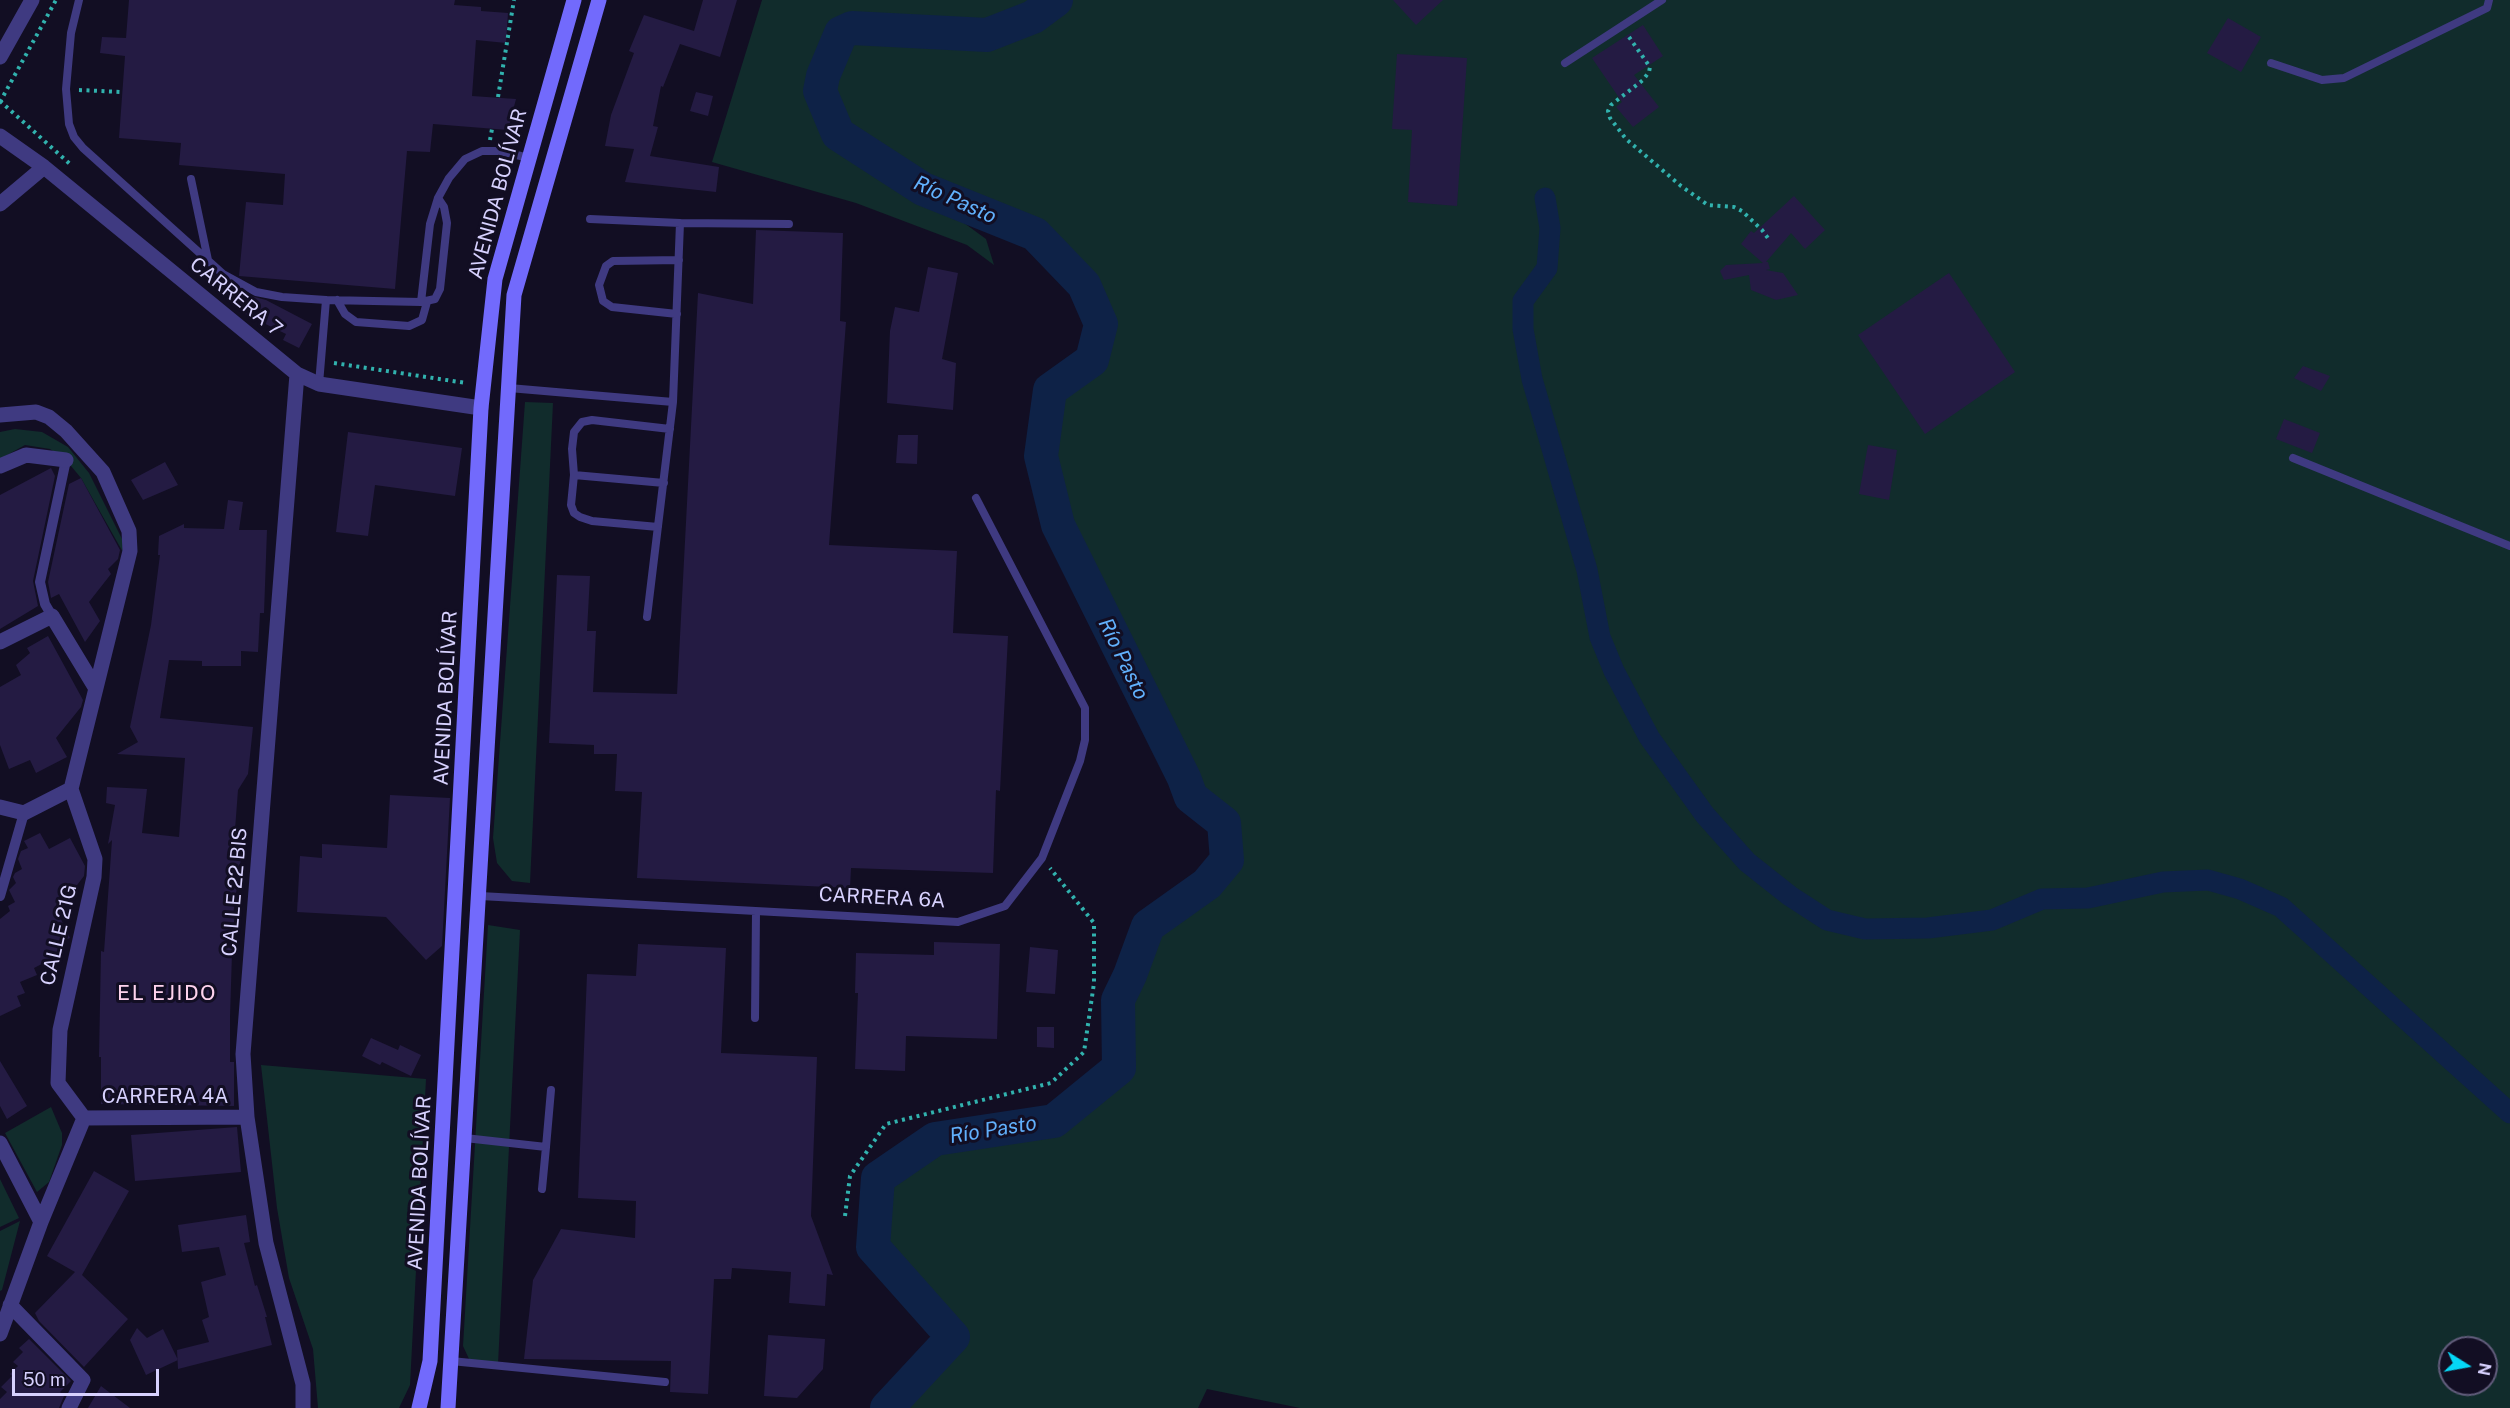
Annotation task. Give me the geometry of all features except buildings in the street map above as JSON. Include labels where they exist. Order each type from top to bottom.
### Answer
[{"type":"main road","name":"AVENIDA BOLÍVAR","points":[[419,1408],[430,1361],[481,408],[495,279],[574,0]]},
{"type":"main road","name":"AVENIDA BOLÍVAR","points":[[448,1408],[514,295],[599,0]]},
{"type":"street","points":[[0,57],[32,0]]},
{"type":"street","name":"CARRERA 7","points":[[0,136],[44,167],[297,374],[319,384],[481,408]]},
{"type":"street","points":[[0,204],[44,167]]},
{"type":"street","name":"CALLE 22 BIS","points":[[297,374],[243,1054],[247,1117],[266,1243],[303,1384],[303,1408]]},
{"type":"street","points":[[0,415],[36,412],[49,417],[66,431],[103,472],[129,531],[130,551],[71,789],[24,813],[0,807]]},
{"type":"street","points":[[0,466],[26,455],[66,460],[40,582],[45,604],[95,687]]},
{"type":"street","points":[[0,642],[52,616]]},
{"type":"street","name":"CALLE 21G","points":[[71,789],[95,859],[94,878],[60,1030],[58,1083],[84,1118]]},
{"type":"street","points":[[0,896],[24,813]]},
{"type":"street","name":"CARRERA 4A","points":[[84,1118],[247,1117]]},
{"type":"street","points":[[0,1334],[41,1222],[84,1118]]},
{"type":"street","points":[[0,1143],[41,1222]]},
{"type":"street","points":[[10,1305],[83,1380],[69,1408]]},
{"type":"lane","points":[[79,0],[71,33],[66,89],[69,124],[83,148],[234,281],[270,296],[326,300],[424,302],[438,297],[447,223],[444,207],[438,198]]},
{"type":"lane","points":[[1565,63],[1662,0]]},
{"type":"lane","points":[[2271,63],[2322,80],[2344,78],[2487,9],[2490,0]]},
{"type":"lane","points":[[337,300],[345,314],[356,322],[409,327],[422,320],[430,224],[438,198],[449,178],[470,155],[482,151],[500,151],[529,158]]},
{"type":"lane","points":[[191,178],[208,260]]},
{"type":"lane","points":[[590,219],[789,224]]},
{"type":"lane","points":[[647,617],[674,402],[680,223]]},
{"type":"lane","points":[[677,314],[612,307],[603,301],[599,285],[606,266],[613,261],[679,260]]},
{"type":"lane","points":[[319,384],[326,300]]},
{"type":"lane","points":[[509,388],[674,402]]},
{"type":"lane","points":[[658,527],[592,521],[580,518],[574,513],[571,505],[574,432],[582,422],[592,420],[670,429]]},
{"type":"lane","points":[[2293,458],[2510,546]]},
{"type":"lane","points":[[574,475],[664,483]]},
{"type":"lane","name":"CARRERA 6A","points":[[480,896],[958,922],[1005,906],[1042,858],[1080,761],[1085,740],[1085,708],[976,498]]},
{"type":"lane","points":[[755,1018],[756,912]]},
{"type":"lane","points":[[542,1189],[551,1090]]},
{"type":"lane","points":[[465,1138],[546,1147]]},
{"type":"lane","points":[[451,1361],[665,1382]]},
{"type":"path","points":[[0,102],[56,0]]},
{"type":"path","points":[[498,97],[514,0]]},
{"type":"path","points":[[1622,26],[1650,67],[1643,80],[1611,105],[1608,111],[1610,118],[1626,140],[1681,186],[1708,205],[1734,207],[1742,211],[1770,241]]},
{"type":"path","points":[[66,89],[122,92]]},
{"type":"path","points":[[509,126],[520,128]]},
{"type":"path","points":[[845,1216],[849,1176],[886,1124],[1051,1083],[1084,1052],[1094,983],[1094,923],[1042,858]]},
{"type":"green space","points":[[762,0],[1047,0],[1020,20],[975,30],[861,23],[838,31],[815,92],[829,127],[850,152],[938,204],[986,239],[994,265],[967,245],[856,203],[712,162]]},
{"type":"green space","points":[[1071,0],[2510,0],[2510,1408],[1300,1408],[1207,1389],[1198,1408],[887,1408],[953,1337],[873,1247],[878,1178],[945,1137],[1054,1121],[1119,1068],[1118,1000],[1148,926],[1207,884],[1227,860],[1224,823],[1191,797],[1184,778],[1058,525],[1041,456],[1055,396],[1095,370],[1107,325],[1098,282],[1054,230],[927,185],[842,124],[827,86],[847,32],[927,34],[988,39],[1053,15]]},
{"type":"green space","points":[[525,402],[553,403],[530,883],[512,881],[497,863],[493,838]]},
{"type":"green space","points":[[15,429],[42,432],[68,447],[89,473],[126,547],[124,554],[81,478],[66,460],[50,449],[25,445],[0,459],[0,432]]},
{"type":"green space","points":[[488,925],[520,930],[498,1364],[470,1361],[463,1346]]},
{"type":"green space","points":[[261,1065],[426,1079],[410,1385],[399,1408],[318,1408],[313,1349],[289,1278],[277,1208]]},
{"type":"green space","points":[[51,1107],[62,1133],[62,1145],[49,1182],[37,1192],[5,1133]]},
{"type":"green space","points":[[0,1179],[19,1218],[0,1227]]},
{"type":"green space","points":[[20,1221],[2,1290],[0,1291],[0,1231]]},
{"type":"waterway","name":"Río Pasto","points":[[887,1408],[953,1337],[873,1247],[878,1178],[935,1139],[1054,1121],[1119,1068],[1118,1000],[1148,926],[1207,884],[1227,860],[1224,823],[1191,797],[1184,778],[1058,525],[1041,456],[1050,390],[1092,360],[1101,324],[1084,285],[1035,234],[923,189],[838,134],[820,91],[823,76],[841,33],[852,28],[987,35],[1033,17],[1056,0]]},
{"type":"waterway","points":[[1545,198],[1550,228],[1547,268],[1523,301],[1523,329],[1532,379],[1587,570],[1600,637],[1614,671],[1649,737],[1705,815],[1747,862],[1790,896],[1827,920],[1865,929],[1928,928],[1992,920],[2042,899],[2088,898],[2163,882],[2208,880],[2240,889],[2281,907],[2510,1113]]},
{"type":"district","name":"EL EJIDO","points":[[167,994]]}]
